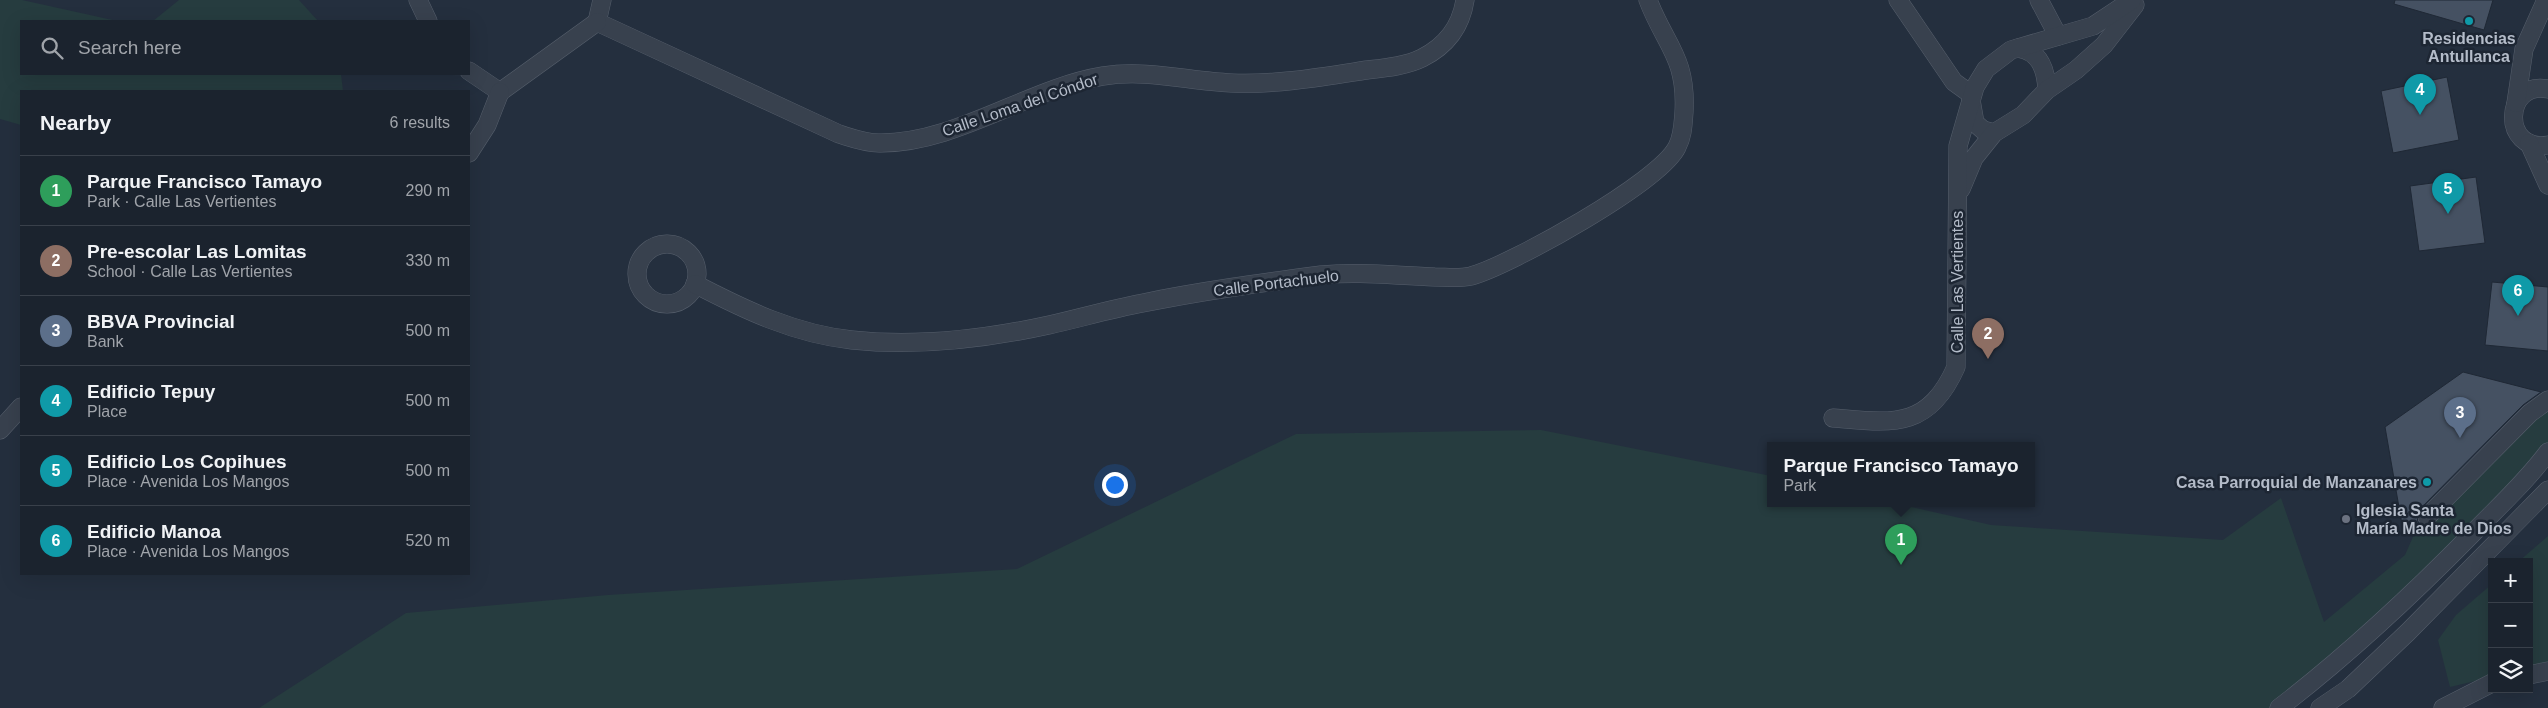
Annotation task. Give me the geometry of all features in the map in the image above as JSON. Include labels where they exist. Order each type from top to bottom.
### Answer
[{"type":"street","points":[[418,0],[428,20]]},
{"type":"street","points":[[470,152],[487,126],[500,92],[597,22],[602,0]]},
{"type":"street","name":"Calle Loma del Cóndor","points":[[597,22],[839,134],[859,141],[879,143],[917,139],[949,130],[991,113],[1102,76],[1162,74],[1230,83],[1272,83],[1395,66],[1420,59],[1439,47],[1454,30],[1463,14],[1465,0]]},
{"type":"street","name":"Calle Portachuelo","points":[[695,284],[743,309],[791,328],[851,340],[932,342],[979,337],[1047,325],[1141,303],[1334,274],[1466,277],[1474,275],[1498,266],[1577,224],[1660,167],[1676,149],[1682,134],[1685,99],[1683,74],[1674,50],[1654,16],[1648,0]]},
{"type":"street","points":[[1898,0],[1954,82],[1972,95],[1972,112],[1975,123],[1983,130],[1994,133]]},
{"type":"street","points":[[2039,0],[2058,36]]},
{"type":"street","name":"Calle Las Vertientes","points":[[1833,418],[1874,423],[1904,419],[1920,412],[1933,403],[1947,386],[1956,367],[1958,345],[1958,146],[1972,95],[1979,78],[1986,69],[2004,54],[2018,48],[2093,26],[2132,0]]},
{"type":"street","name":"Calle Las Vertientes","points":[[1957,199],[1974,158],[1994,133],[2023,115],[2048,90],[2076,70],[2104,46],[2138,0]]},
{"type":"street","points":[[2546,0],[2528,37],[2521,64],[2513,122],[2516,130],[2529,143],[2548,185]]},
{"type":"street","points":[[2018,48],[2033,52],[2038,58],[2045,72],[2048,90]]},
{"type":"street","points":[[470,72],[500,92]]},
{"type":"street","points":[[2516,103],[2532,89],[2548,89]]},
{"type":"street","points":[[2529,143],[2548,145]]},
{"type":"street","points":[[2426,517],[2530,413],[2548,400]]},
{"type":"street","points":[[0,430],[20,408]]},
{"type":"street","points":[[2279,708],[2334,665],[2387,618],[2519,487],[2548,452]]},
{"type":"street","points":[[2320,708],[2348,689],[2408,632],[2548,490]]},
{"type":"street","points":[[2533,674],[2548,671]]},
{"type":"street","points":[[2442,708],[2488,684]]},
{"type":"green space","points":[[0,0],[22,0],[112,20],[20,20],[20,75],[341,75],[343,90],[20,90],[20,125],[0,119]]},
{"type":"green space","points":[[179,0],[299,0],[317,20],[154,20]]},
{"type":"green space","points":[[2548,404],[2548,465],[2280,708],[259,708],[406,613],[608,595],[1017,569],[1296,434],[1541,430],[1767,475],[1767,507],[1911,507],[1991,525],[2223,540],[2281,498],[2324,622],[2405,555],[2416,530],[2533,415]]},
{"type":"green space","points":[[2548,536],[2548,663],[2533,667],[2533,558],[2523,558]]},
{"type":"green space","points":[[2488,587],[2488,678],[2450,687],[2438,640],[2456,615]]},
{"type":"building","name":"Residencias Antullanca","points":[[2395,0],[2493,0],[2484,30],[2394,4]]},
{"type":"building","points":[[2447,77],[2459,140],[2393,153],[2381,91]]},
{"type":"building","points":[[2476,177],[2485,243],[2419,251],[2410,186]]},
{"type":"building","points":[[2492,282],[2548,287],[2548,351],[2485,345]]},
{"type":"building","name":"Casa Parroquial de Manzanares","points":[[2463,372],[2541,392],[2523,405],[2419,510],[2417,515],[2418,523],[2404,536],[2385,427]]},
{"type":"place","name":"Residencias Antullanca","points":[[2469,21]]},
{"type":"place","name":"Edificio Tepuy","points":[[2420,115]]},
{"type":"place","name":"Edificio Los Copihues","points":[[2448,214]]},
{"type":"place","name":"Edificio Manoa","points":[[2518,316]]},
{"type":"place","name":"Pre-escolar Las Lomitas","points":[[1988,359]]},
{"type":"place","name":"BBVA Provincial","points":[[2460,438]]},
{"type":"place","name":"Casa Parroquial de Manzanares","points":[[2427,482]]},
{"type":"place","name":"Iglesia Santa María Madre de Dios","points":[[2346,519]]},
{"type":"place","name":"Parque Francisco Tamayo","points":[[1901,565]]}]
